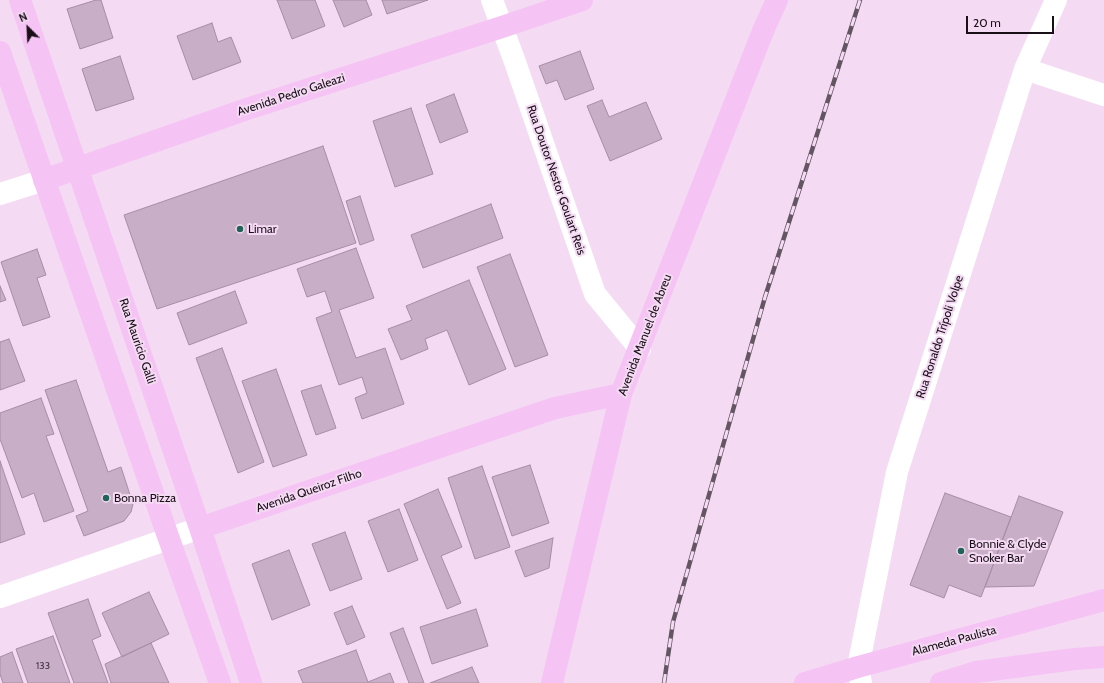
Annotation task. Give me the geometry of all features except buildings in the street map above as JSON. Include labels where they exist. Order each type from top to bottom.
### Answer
[{"type":"main road","name":"Rua Mauricio Galli","points":[[20,0],[200,528],[251,683]]},
{"type":"main road","name":"Avenida Pedro Galeazi","points":[[44,180],[247,109],[582,0]]},
{"type":"main road","name":"Avenida Manuel de Abreu","points":[[552,683],[621,394],[640,349],[763,30],[777,0]]},
{"type":"main road","points":[[0,52],[220,683]]},
{"type":"main road","name":"Avenida Queiroz Filho","points":[[200,528],[555,408],[621,394]]},
{"type":"main road","name":"Alameda Paulista","points":[[805,683],[860,675],[1104,600]]},
{"type":"main road","points":[[941,683],[976,672],[1075,659],[1104,657]]},
{"type":"street","name":"Rua Doutor Nestor Goulart Reis","points":[[492,0],[518,70],[595,294],[640,349]]},
{"type":"street","name":"Rua Ronaldo Trípoli Volpe","points":[[860,675],[897,472],[1025,69],[1056,0]]},
{"type":"street","points":[[1025,69],[1104,95]]},
{"type":"street","name":"Avenida Pedro Galeazi","points":[[0,194],[44,180]]},
{"type":"street","name":"Avenida Queiroz Filho","points":[[0,597],[200,528]]},
{"type":"railway","points":[[664,683],[673,622],[765,297],[860,0]]},
{"type":"place","name":"Limar","points":[[240,229]]},
{"type":"place","name":"Bonna Pizza","points":[[106,498]]},
{"type":"place","name":"Bonnie & Clyde Snoker Bar","points":[[961,551]]}]
